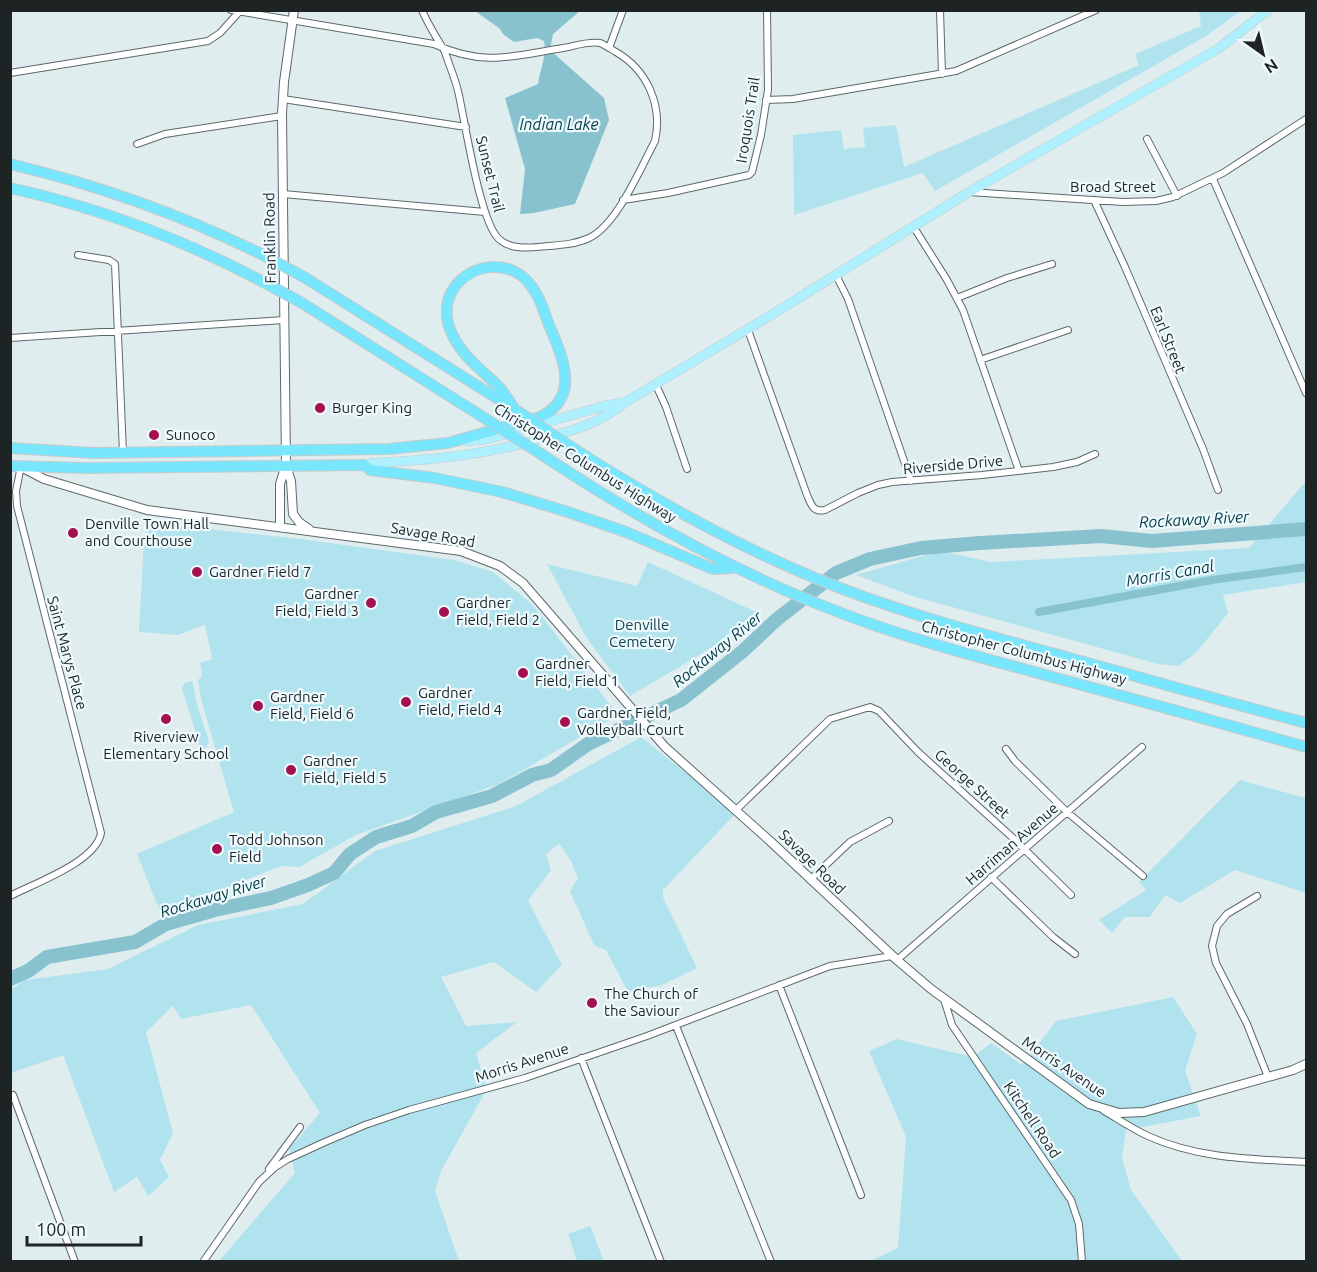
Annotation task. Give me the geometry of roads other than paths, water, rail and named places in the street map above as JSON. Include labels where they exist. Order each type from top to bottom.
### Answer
[{"type":"highway","name":"Christopher Columbus Highway","points":[[10,164],[67,178],[150,205],[261,254],[304,277],[657,500],[705,526],[810,575],[873,600],[975,632],[1306,723]]},
{"type":"highway","name":"Christopher Columbus Highway","points":[[10,188],[66,202],[158,232],[269,285],[302,303],[645,520],[776,587],[834,611],[940,646],[1306,747]]},
{"type":"highway","points":[[10,448],[123,453],[388,449],[448,443],[540,417],[547,414],[557,404],[564,391],[566,373],[562,356],[529,283],[506,268],[495,267],[483,268],[464,277],[450,294],[447,310],[448,326],[458,346],[469,360],[500,388],[515,410]]},
{"type":"highway","points":[[16,466],[98,468],[364,465],[370,470],[435,478],[502,492],[626,532],[713,569],[735,568]]},
{"type":"main road","points":[[364,465],[455,458],[504,450],[573,431],[608,416],[624,403],[748,330],[969,192],[1218,49],[1268,10]]},
{"type":"main road","points":[[448,443],[488,439],[604,406],[624,403]]},
{"type":"street","points":[[231,10],[434,44],[469,56],[486,59],[504,59],[599,43],[609,48],[623,10]]},
{"type":"street","name":"Franklin Road","points":[[293,514],[291,481],[286,465],[282,116],[294,10]]},
{"type":"street","name":"Sunset Trail","points":[[422,10],[442,48],[457,87],[485,212],[493,233],[503,243],[510,246],[570,244],[599,233],[611,220],[655,141],[658,120],[654,99],[642,74],[628,59],[609,48]]},
{"type":"street","name":"Iroquois Trail","points":[[623,200],[668,193],[748,175],[752,172],[766,100],[767,10]]},
{"type":"street","points":[[940,10],[942,74]]},
{"type":"street","points":[[766,100],[793,99],[956,71],[1078,14],[1096,10]]},
{"type":"street","points":[[10,74],[208,40],[220,33],[239,12]]},
{"type":"street","points":[[283,99],[466,127]]},
{"type":"street","points":[[137,144],[165,134],[282,116]]},
{"type":"street","name":"Broad Street","points":[[969,192],[1123,202],[1156,201],[1177,196],[1213,179],[1306,119]]},
{"type":"street","points":[[1147,139],[1177,196]]},
{"type":"street","points":[[1213,179],[1306,393]]},
{"type":"street","points":[[283,194],[485,212]]},
{"type":"street","name":"Earl Street","points":[[1094,200],[1203,449],[1218,490]]},
{"type":"street","points":[[913,226],[957,298],[1019,471]]},
{"type":"street","points":[[78,255],[110,260],[115,264],[123,453]]},
{"type":"street","points":[[957,298],[998,281],[1052,264]]},
{"type":"street","points":[[836,275],[848,299],[911,481]]},
{"type":"street","points":[[10,338],[284,320]]},
{"type":"street","name":"Riverside Drive","points":[[748,330],[807,495],[818,511],[830,508],[878,485],[1019,471],[1077,462],[1095,454]]},
{"type":"street","points":[[980,360],[1068,330]]},
{"type":"street","points":[[656,385],[687,469]]},
{"type":"street","name":"Franklin Road","points":[[280,527],[280,484],[286,465]]},
{"type":"street","name":"Savage Road","points":[[16,466],[44,479],[129,506],[174,514],[461,551],[500,566],[520,580],[541,602],[621,699],[665,747],[927,986]]},
{"type":"street","name":"Saint Marys Place","points":[[11,894],[84,857],[97,845],[100,837],[18,506],[16,466]]},
{"type":"street","points":[[280,527],[293,514],[299,522],[312,531]]},
{"type":"street","name":"George Street","points":[[735,811],[818,728],[830,719],[870,707],[879,711],[918,752],[1071,895]]},
{"type":"street","name":"Harriman Avenue","points":[[895,958],[1142,747]]},
{"type":"street","points":[[1006,748],[1015,761],[1067,812],[1143,876]]},
{"type":"street","points":[[810,879],[850,842],[889,821]]},
{"type":"street","points":[[992,877],[1053,937],[1075,954]]},
{"type":"street","points":[[1257,896],[1227,914],[1217,926],[1212,946],[1216,963],[1247,1024],[1268,1077]]},
{"type":"street","name":"Morris Avenue","points":[[203,1262],[259,1182],[274,1167],[365,1125],[438,1101],[525,1078],[676,1026],[830,966],[895,958]]},
{"type":"street","points":[[779,985],[861,1195]]},
{"type":"street","name":"Morris Avenue","points":[[927,986],[1083,1100],[1099,1108],[1119,1113],[1144,1112],[1306,1064]]},
{"type":"street","name":"Kitchell Road","points":[[944,999],[952,1025],[1071,1200],[1079,1224],[1082,1262]]},
{"type":"street","points":[[676,1026],[771,1262]]},
{"type":"street","points":[[581,1058],[661,1262]]},
{"type":"street","points":[[13,1095],[75,1262]]},
{"type":"street","points":[[1099,1108],[1147,1135],[1182,1148],[1229,1158],[1306,1162]]},
{"type":"street","points":[[259,1182],[300,1127]]},
{"type":"water","name":"Indian Lake","points":[[475,11],[580,11],[553,34],[550,50],[604,98],[609,120],[575,204],[520,214],[525,169],[505,98],[538,84],[544,57],[544,41],[537,38],[514,42]]},
{"type":"waterway","name":"Rockaway River","points":[[10,979],[28,971],[47,957],[135,942],[166,924],[215,910],[271,898],[308,885],[334,873],[350,854],[376,837],[412,826],[436,812],[492,796],[532,775],[551,770],[588,744],[681,700],[836,573],[870,559],[921,548],[980,543],[1101,536],[1152,541],[1306,529]]},
{"type":"waterway","name":"Morris Canal","points":[[1039,612],[1212,580],[1306,567]]},
{"type":"place","name":"Burger King","points":[[320,408]]},
{"type":"place","name":"Sunoco","points":[[154,435]]},
{"type":"place","name":"Denville Town Hall and Courthouse","points":[[73,533]]},
{"type":"place","name":"Gardner Field 7","points":[[197,572]]},
{"type":"place","name":"Gardner Field, Field 3","points":[[371,603]]},
{"type":"place","name":"Gardner Field, Field 2","points":[[444,612]]},
{"type":"place","name":"Gardner Field, Field 1","points":[[523,673]]},
{"type":"place","name":"Gardner Field, Field 4","points":[[406,702]]},
{"type":"place","name":"Gardner Field, Field 6","points":[[258,706]]},
{"type":"place","name":"Riverview Elementary School","points":[[166,719]]},
{"type":"place","name":"Gardner Field, Volleyball Court","points":[[565,722]]},
{"type":"place","name":"Gardner Field, Field 5","points":[[291,770]]},
{"type":"place","name":"Todd Johnson Field","points":[[217,849]]},
{"type":"place","name":"The Church of the Saviour","points":[[592,1003]]},
{"type":"park label","name":"Denville Cemetery","points":[[642,634]]}]
